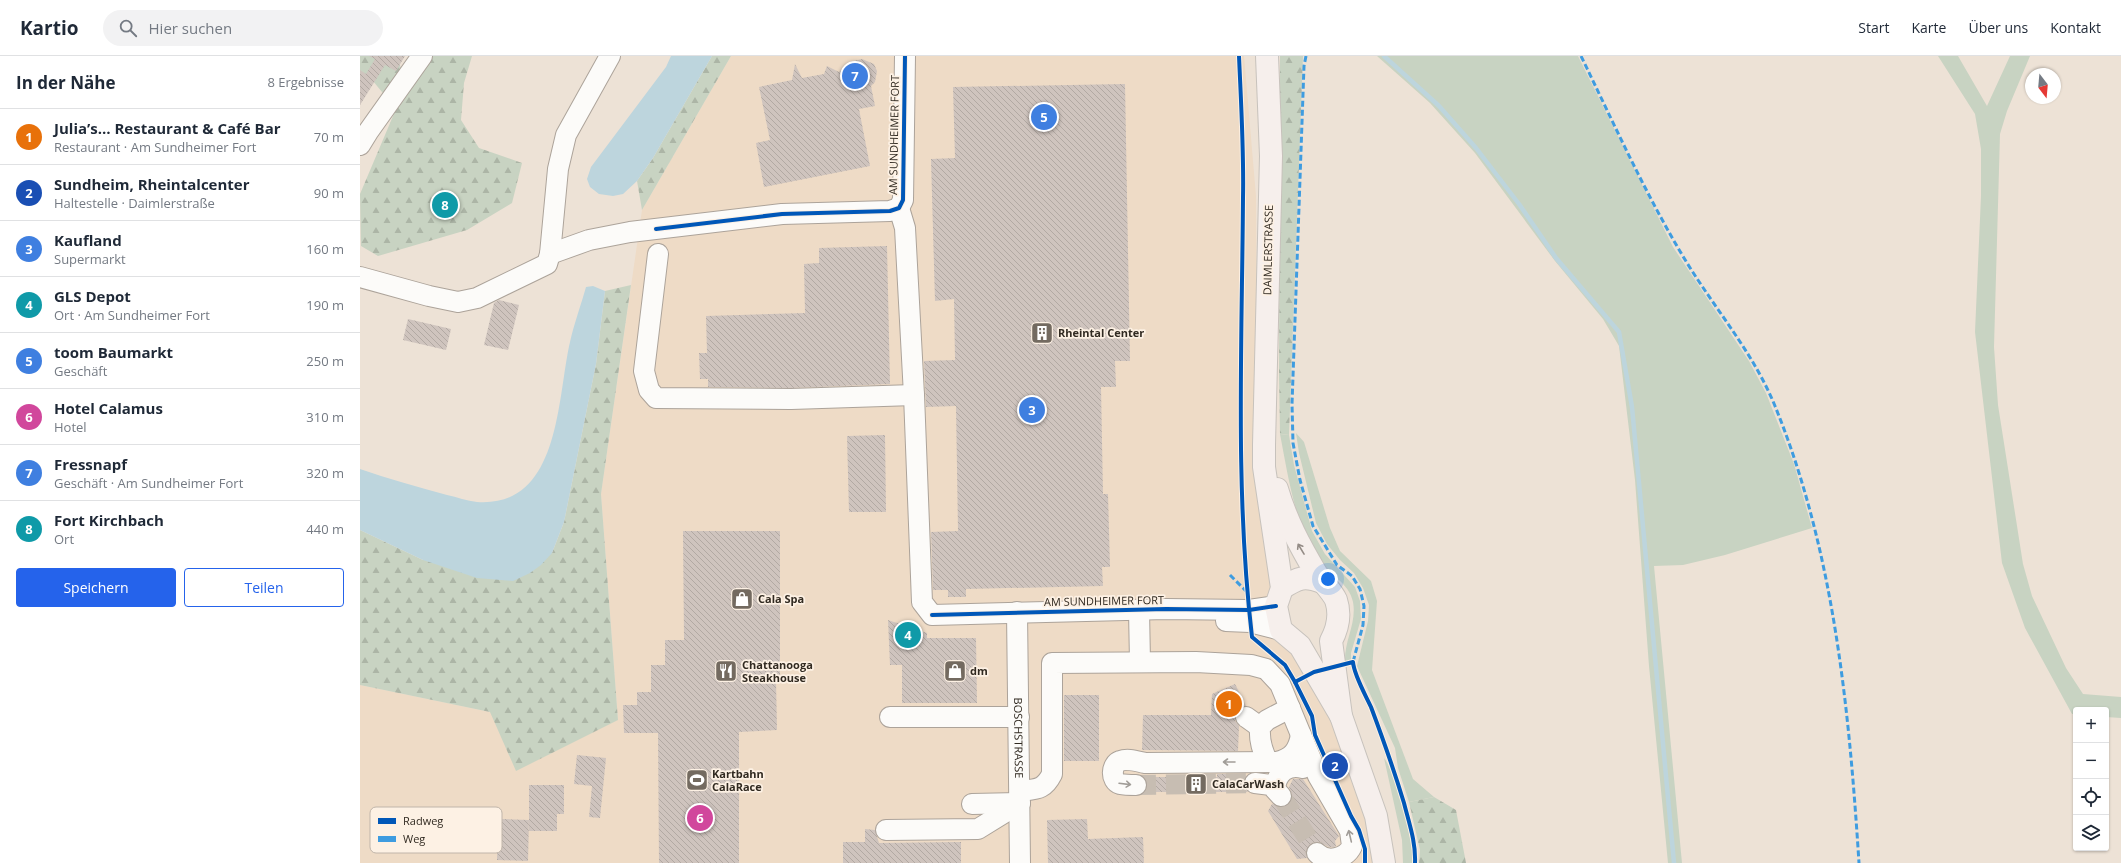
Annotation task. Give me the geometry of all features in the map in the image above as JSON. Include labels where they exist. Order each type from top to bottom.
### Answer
[{"type":"main road","name":"DAIMLERSTRASSE","points":[[1267,56],[1271,156],[1264,467],[1279,597],[1281,630]]},
{"type":"main road","name":"DAIMLERSTRASSE","points":[[1264,445],[1281,504],[1298,545],[1335,599],[1339,615],[1336,633],[1330,641]]},
{"type":"main road","points":[[1279,597],[1297,579],[1309,577],[1322,582]]},
{"type":"main road","points":[[1281,630],[1300,646],[1341,716]]},
{"type":"main road","points":[[1300,646],[1316,647],[1330,641],[1341,716],[1376,816],[1384,863]]},
{"type":"street","points":[[360,145],[422,56]]},
{"type":"street","points":[[360,277],[429,296],[458,302],[477,298],[547,264],[550,254],[558,169],[566,135],[610,56]]},
{"type":"street","name":"AM SUNDHEIMER FORT","points":[[550,254],[589,240],[630,232],[782,214],[890,211],[899,208],[903,200],[905,56]]},
{"type":"street","points":[[658,254],[644,371],[648,390],[656,398],[783,399],[914,395],[905,228],[899,208]]},
{"type":"street","name":"AM SUNDHEIMER FORT","points":[[914,395],[922,602],[932,615],[1166,609],[1249,610],[1279,597]]},
{"type":"street","name":"AM SUNDHEIMER FORT","points":[[1166,609],[1198,616],[1250,622],[1281,630]]},
{"type":"street","points":[[1139,610],[1140,662]]},
{"type":"street","name":"BOSCHSTRASSE","points":[[1017,612],[1020,863]]},
{"type":"street","points":[[886,830],[978,829],[1020,797],[1047,784],[1052,774],[1052,663],[1234,663],[1266,669],[1280,684],[1301,735],[1309,750],[1318,776],[1350,831],[1352,846],[1349,852],[1337,859],[1321,858],[1317,853]]},
{"type":"street","points":[[1268,762],[1263,753],[1253,722],[1267,720],[1290,708]]},
{"type":"street","points":[[890,717],[1019,717]]},
{"type":"street","points":[[1136,785],[1120,784],[1116,782],[1113,775],[1113,767],[1118,762],[1131,759],[1145,763],[1277,762],[1286,760],[1295,753],[1299,746],[1301,735]]},
{"type":"street","points":[[1255,783],[1265,784],[1278,792],[1278,776],[1286,769],[1297,767],[1307,769],[1318,776]]},
{"type":"street","points":[[972,804],[1020,797]]},
{"type":"shaded area","points":[[731,56],[1244,56],[1256,196],[1258,471],[1285,617],[1359,774],[1386,863],[360,863],[360,685],[490,712],[618,720],[601,494],[642,210]]},
{"type":"green space","points":[[360,56],[397,56],[406,84],[432,56],[472,56],[464,83],[461,120],[479,148],[522,163],[512,203],[467,230],[378,256],[361,246],[360,194],[396,109],[368,75],[360,84]]},
{"type":"green space","points":[[712,56],[731,56],[642,210],[637,181],[653,158]]},
{"type":"green space","points":[[1280,56],[1303,56],[1289,435],[1280,434]]},
{"type":"green space","points":[[1377,56],[1578,56],[1673,247],[1749,361],[1766,393],[1794,464],[1812,528],[1725,555],[1683,565],[1654,566],[1682,863],[1668,863],[1649,666],[1635,480],[1619,346],[1603,319],[1555,261],[1475,153],[1430,103]]},
{"type":"green space","points":[[1938,56],[1958,56],[1987,106],[2010,56],[2030,56],[2007,111],[2000,134],[1994,347],[1998,405],[2023,564],[2032,596],[2066,668],[2083,694],[2121,697],[2121,718],[2109,717],[2109,707],[2073,707],[2072,714],[2025,628],[2002,563],[1975,332],[1981,196],[1981,149],[1975,114]]},
{"type":"green space","points":[[631,285],[601,494],[618,720],[516,771],[490,712],[360,685],[360,530],[423,560],[552,553],[564,522],[596,364],[605,291]]},
{"type":"green space","points":[[1296,433],[1304,442],[1330,528],[1340,551],[1371,581],[1377,601],[1372,670],[1413,779],[1434,797],[1409,802],[1398,768],[1395,748],[1357,666],[1368,621],[1369,605],[1363,588],[1354,573],[1340,560],[1327,544],[1316,523],[1299,453]]},
{"type":"green space","points":[[1280,434],[1289,435],[1294,465],[1312,531],[1325,554],[1355,587],[1360,601],[1361,619],[1351,653],[1351,660],[1345,662],[1346,647],[1352,625],[1354,610],[1353,602],[1351,595],[1343,584],[1323,565],[1304,531],[1298,516],[1292,493]]},
{"type":"green space","points":[[1384,758],[1399,792],[1411,841],[1413,863],[1403,863],[1402,840]]},
{"type":"green space","points":[[1434,797],[1456,810],[1466,863],[1419,863],[1420,850],[1409,802]]},
{"type":"water","points":[[671,56],[712,56],[653,158],[637,181],[623,194],[613,196],[599,194],[590,187],[587,179],[591,167],[666,67]]},
{"type":"water","points":[[593,286],[605,291],[596,364],[564,522],[552,553],[541,565],[530,573],[513,581],[477,578],[423,560],[360,530],[360,469],[393,480],[477,502],[505,499],[525,487],[540,469],[550,445],[557,418],[572,335],[586,287]]},
{"type":"building","points":[[369,56],[405,56],[396,71],[385,65],[360,105],[360,70],[366,74],[375,59]]},
{"type":"building","points":[[862,59],[874,64],[877,71],[875,82],[871,86],[875,106],[859,109],[870,166],[764,187],[756,143],[770,140],[759,87],[792,80],[795,64],[802,78],[824,74],[827,66],[839,72],[850,62]]},
{"type":"building","name":"Rheintal Center","points":[[1125,84],[1130,361],[1115,361],[1116,387],[1101,387],[1103,494],[1108,494],[1110,567],[1102,567],[1103,586],[966,589],[966,597],[948,597],[948,590],[933,590],[931,532],[958,531],[956,406],[926,407],[924,361],[955,360],[954,299],[935,301],[931,159],[955,158],[953,87]]},
{"type":"building","points":[[887,246],[890,384],[791,388],[708,387],[708,379],[700,379],[699,353],[707,353],[706,316],[805,313],[804,264],[819,263],[819,248]]},
{"type":"building","points":[[499,300],[519,305],[508,350],[484,345],[494,303]]},
{"type":"building","points":[[408,319],[451,329],[446,350],[403,340]]},
{"type":"building","points":[[885,435],[886,512],[849,512],[847,436]]},
{"type":"building","points":[[683,531],[780,531],[780,680],[776,680],[777,730],[739,732],[739,863],[659,863],[658,733],[624,733],[623,705],[637,705],[637,692],[651,692],[651,665],[665,665],[665,640],[684,640]]},
{"type":"building","points":[[888,620],[927,633],[927,638],[976,638],[977,703],[902,703],[902,665],[890,665]]},
{"type":"building","points":[[1235,684],[1246,706],[1237,710],[1235,716],[1235,721],[1239,726],[1238,751],[1142,750],[1143,715],[1211,715],[1212,694]]},
{"type":"building","points":[[1064,695],[1099,695],[1099,761],[1064,761]]},
{"type":"building","points":[[577,755],[606,758],[600,818],[589,817],[592,786],[574,784]]},
{"type":"building","name":"CalaCarWash","points":[[1217,774],[1237,774],[1237,777],[1245,777],[1244,787],[1248,792],[1145,792],[1147,785],[1144,777],[1217,777]]},
{"type":"building","points":[[1293,779],[1303,779],[1339,836],[1335,841],[1336,846],[1334,847],[1329,847],[1319,842],[1312,843],[1306,851],[1307,858],[1297,859],[1268,811],[1272,804],[1283,807],[1289,804],[1292,794],[1289,787]]},
{"type":"building","points":[[529,785],[564,785],[564,814],[557,814],[557,831],[529,831]]},
{"type":"building","points":[[502,819],[529,820],[528,861],[497,860],[497,853],[502,853]]},
{"type":"building","points":[[1087,819],[1088,839],[1143,837],[1144,863],[1048,863],[1047,820]]},
{"type":"building","points":[[865,829],[875,830],[879,843],[961,842],[961,863],[843,863],[843,842],[865,842]]},
{"type":"waterway","points":[[1384,56],[1439,106],[1476,148],[1519,204],[1556,258],[1619,332],[1632,407],[1674,863]]},
{"type":"tunnel","points":[[1136,785],[1255,783]]},
{"type":"tunnel","points":[[1281,796],[1317,853]]},
{"type":"marked path","points":[[1306,56],[1304,66],[1292,404],[1293,443],[1300,480],[1313,526],[1337,565],[1352,576],[1360,589],[1364,606],[1363,625],[1353,662]]},
{"type":"marked path","points":[[1581,56],[1656,209],[1684,258],[1756,367],[1775,406],[1795,461],[1812,517],[1825,573],[1835,631],[1844,689],[1859,863]]},
{"type":"marked path","points":[[1230,575],[1248,593]]},
{"type":"cycle path","points":[[656,229],[782,214],[890,211],[899,208],[903,200],[905,56]]},
{"type":"cycle path","points":[[1239,56],[1243,180],[1241,473],[1243,527],[1252,637],[1285,665],[1295,682],[1312,716],[1315,735],[1351,816],[1359,830],[1365,849],[1365,863]]},
{"type":"cycle path","points":[[932,615],[1166,609],[1249,610],[1276,606]]},
{"type":"cycle path","points":[[1295,682],[1314,672],[1353,662],[1358,679],[1380,731],[1404,803],[1413,840],[1415,863]]},
{"type":"place","name":"Fressnapf","points":[[855,76]]},
{"type":"place","name":"toom Baumarkt","points":[[1044,117]]},
{"type":"place","name":"Fort Kirchbach","points":[[445,205]]},
{"type":"place","name":"Rheintal Center","points":[[1042,333]]},
{"type":"place","name":"Kaufland","points":[[1032,410]]},
{"type":"place","name":"Cala Spa","points":[[742,599]]},
{"type":"place","name":"GLS Depot","points":[[908,635]]},
{"type":"place","name":"Chattanooga Steakhouse","points":[[726,671]]},
{"type":"place","name":"dm","points":[[955,671]]},
{"type":"place","name":"Julia’s… Restaurant & Café Bar","points":[[1229,704]]},
{"type":"place","name":"Sundheim, Rheintalcenter","points":[[1335,766]]},
{"type":"place","name":"Kartbahn CalaRace","points":[[697,780]]},
{"type":"place","name":"CalaCarWash","points":[[1196,784]]},
{"type":"place","name":"Hotel Calamus","points":[[700,818]]}]
